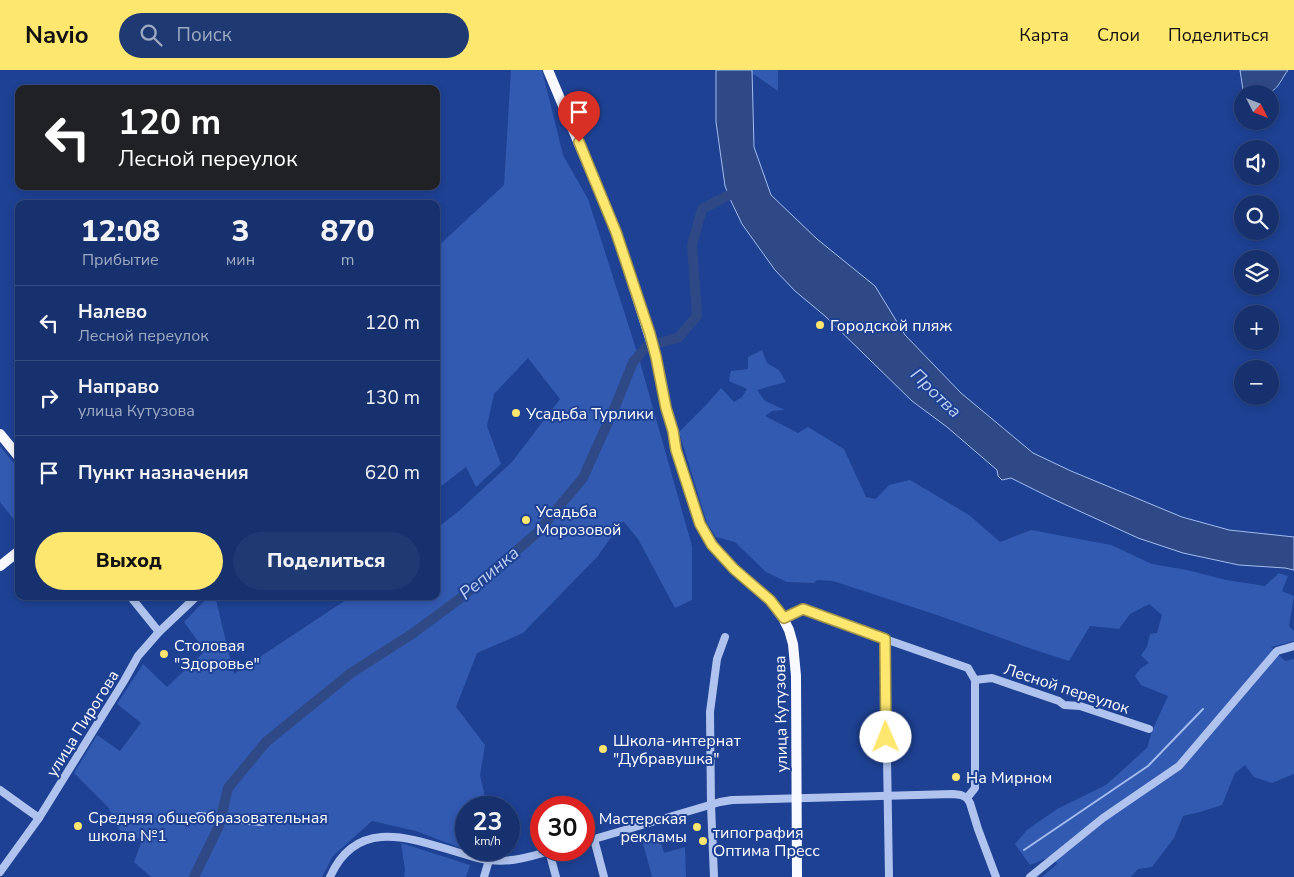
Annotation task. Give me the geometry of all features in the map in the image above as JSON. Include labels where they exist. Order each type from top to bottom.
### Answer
[{"type":"main road","name":"улица Кутузова","points":[[548,70],[616,232],[650,334],[676,450],[700,524],[712,545],[734,569],[770,600],[784,618],[789,630],[796,676],[798,877]]},
{"type":"main road","points":[[0,434],[15,452]]},
{"type":"main road","points":[[0,566],[15,554]]},
{"type":"street","points":[[133,600],[159,632]]},
{"type":"street","name":"улица Пирогова","points":[[0,872],[39,818],[138,656],[159,632],[193,600]]},
{"type":"street","points":[[784,618],[803,609],[968,668],[975,680],[974,788],[967,798]]},
{"type":"street","points":[[714,877],[710,712],[717,660],[725,636]]},
{"type":"street","points":[[885,639],[889,877]]},
{"type":"street","points":[[1030,877],[1103,818],[1179,766],[1277,651],[1294,646]]},
{"type":"street","name":"Лесной переулок","points":[[975,680],[992,678],[1059,701],[1064,705],[1080,706],[1150,729]]},
{"type":"street","points":[[0,790],[39,818]]},
{"type":"street","points":[[595,839],[732,800],[953,794],[967,798],[996,877]]},
{"type":"street","points":[[199,816],[261,822]]},
{"type":"street","points":[[330,877],[334,868],[349,849],[371,838],[385,836],[402,837],[455,851]]},
{"type":"street","points":[[595,843],[604,877]]},
{"type":"street","points":[[484,877],[489,861]]},
{"type":"street","points":[[553,861],[556,877]]},
{"type":"shaded area","points":[[511,70],[542,70],[563,155],[588,199],[638,355],[692,546],[692,600],[675,608],[638,539],[623,521],[597,557],[523,633],[477,653],[456,707],[485,745],[480,775],[485,796],[455,796],[455,846],[416,831],[372,821],[333,856],[322,877],[151,877],[134,862],[142,840],[120,830],[108,807],[74,773],[97,735],[120,751],[141,723],[117,704],[143,664],[167,687],[205,651],[184,622],[205,600],[216,600],[234,674],[346,600],[440,600],[440,526],[512,462],[560,399],[528,358],[494,394],[487,426],[501,464],[476,487],[466,467],[440,487],[440,244],[504,185]]},
{"type":"shaded area","points":[[752,70],[778,70],[778,91],[752,73]]},
{"type":"shaded area","points":[[762,350],[767,363],[779,370],[786,382],[757,390],[765,401],[785,410],[772,411],[765,416],[798,433],[808,427],[844,449],[866,497],[876,499],[889,485],[910,480],[969,515],[1000,542],[1031,530],[1111,545],[1152,564],[1187,570],[1226,580],[1265,586],[1279,573],[1288,576],[1282,591],[1294,596],[1289,626],[1294,631],[1294,641],[1271,647],[1285,661],[1294,659],[1294,774],[1272,783],[1254,777],[1245,765],[1235,773],[1222,805],[1183,816],[1174,838],[1152,867],[1138,869],[1131,877],[1042,877],[1057,864],[1052,856],[1030,865],[1015,844],[1027,830],[1057,809],[1106,785],[1147,748],[1152,731],[1168,696],[1141,685],[1135,676],[1140,669],[1149,663],[1141,655],[1147,647],[1150,634],[1157,633],[1162,615],[1149,604],[1130,614],[1119,629],[1090,626],[1069,661],[833,581],[817,580],[814,583],[787,582],[766,572],[735,542],[716,537],[707,523],[679,432],[721,388],[734,402],[742,397],[747,389],[729,381],[731,371],[748,369],[748,357]]},
{"type":"shaded area","points":[[0,446],[15,465],[15,521],[0,502]]},
{"type":"shaded area","points":[[658,833],[664,853],[685,847],[686,877],[652,877],[641,836]]},
{"type":"shaded area","points":[[401,843],[470,865],[466,877],[404,877],[405,870]]},
{"type":"water","name":"Протва","points":[[716,70],[752,70],[754,147],[771,195],[817,239],[875,286],[905,335],[961,393],[1033,453],[1071,471],[1182,517],[1229,530],[1294,537],[1294,570],[1239,565],[1183,553],[1138,538],[1011,478],[1002,480],[998,476],[997,470],[947,427],[912,401],[825,316],[795,291],[775,270],[742,224],[725,186],[716,122]]},
{"type":"water","points":[[1240,70],[1288,70],[1278,85],[1242,85]]},
{"type":"waterway","name":"Репинка","points":[[194,877],[219,826],[228,788],[266,742],[351,673],[412,634],[462,597],[537,533],[583,478],[633,362],[647,346],[678,338],[697,316],[692,245],[702,209],[741,189]]},
{"type":"waterway","points":[[1024,850],[1148,766],[1203,709]]},
{"type":"place","name":"Городской пляж","points":[[820,325]]},
{"type":"place","name":"Усадьба Турлики","points":[[516,413]]},
{"type":"place","name":"Усадьба Морозовой","points":[[526,520]]},
{"type":"place","name":"Столовая \"Здоровье\"","points":[[164,654]]},
{"type":"place","name":"Школа-интернат \"Дубравушка\"","points":[[603,749]]},
{"type":"place","name":"На Мирном","points":[[956,777]]},
{"type":"place","name":"Средняя общеобразовательная школа №1","points":[[78,826]]},
{"type":"place","name":"Мастерская рекламы","points":[[697,827]]},
{"type":"place","name":"типография Оптима Пресс","points":[[703,841]]},
{"type":"route","points":[[579,142],[616,232],[650,334],[676,450],[700,524],[712,545],[734,569],[770,600],[784,618],[803,609],[885,639],[886,737]]}]
